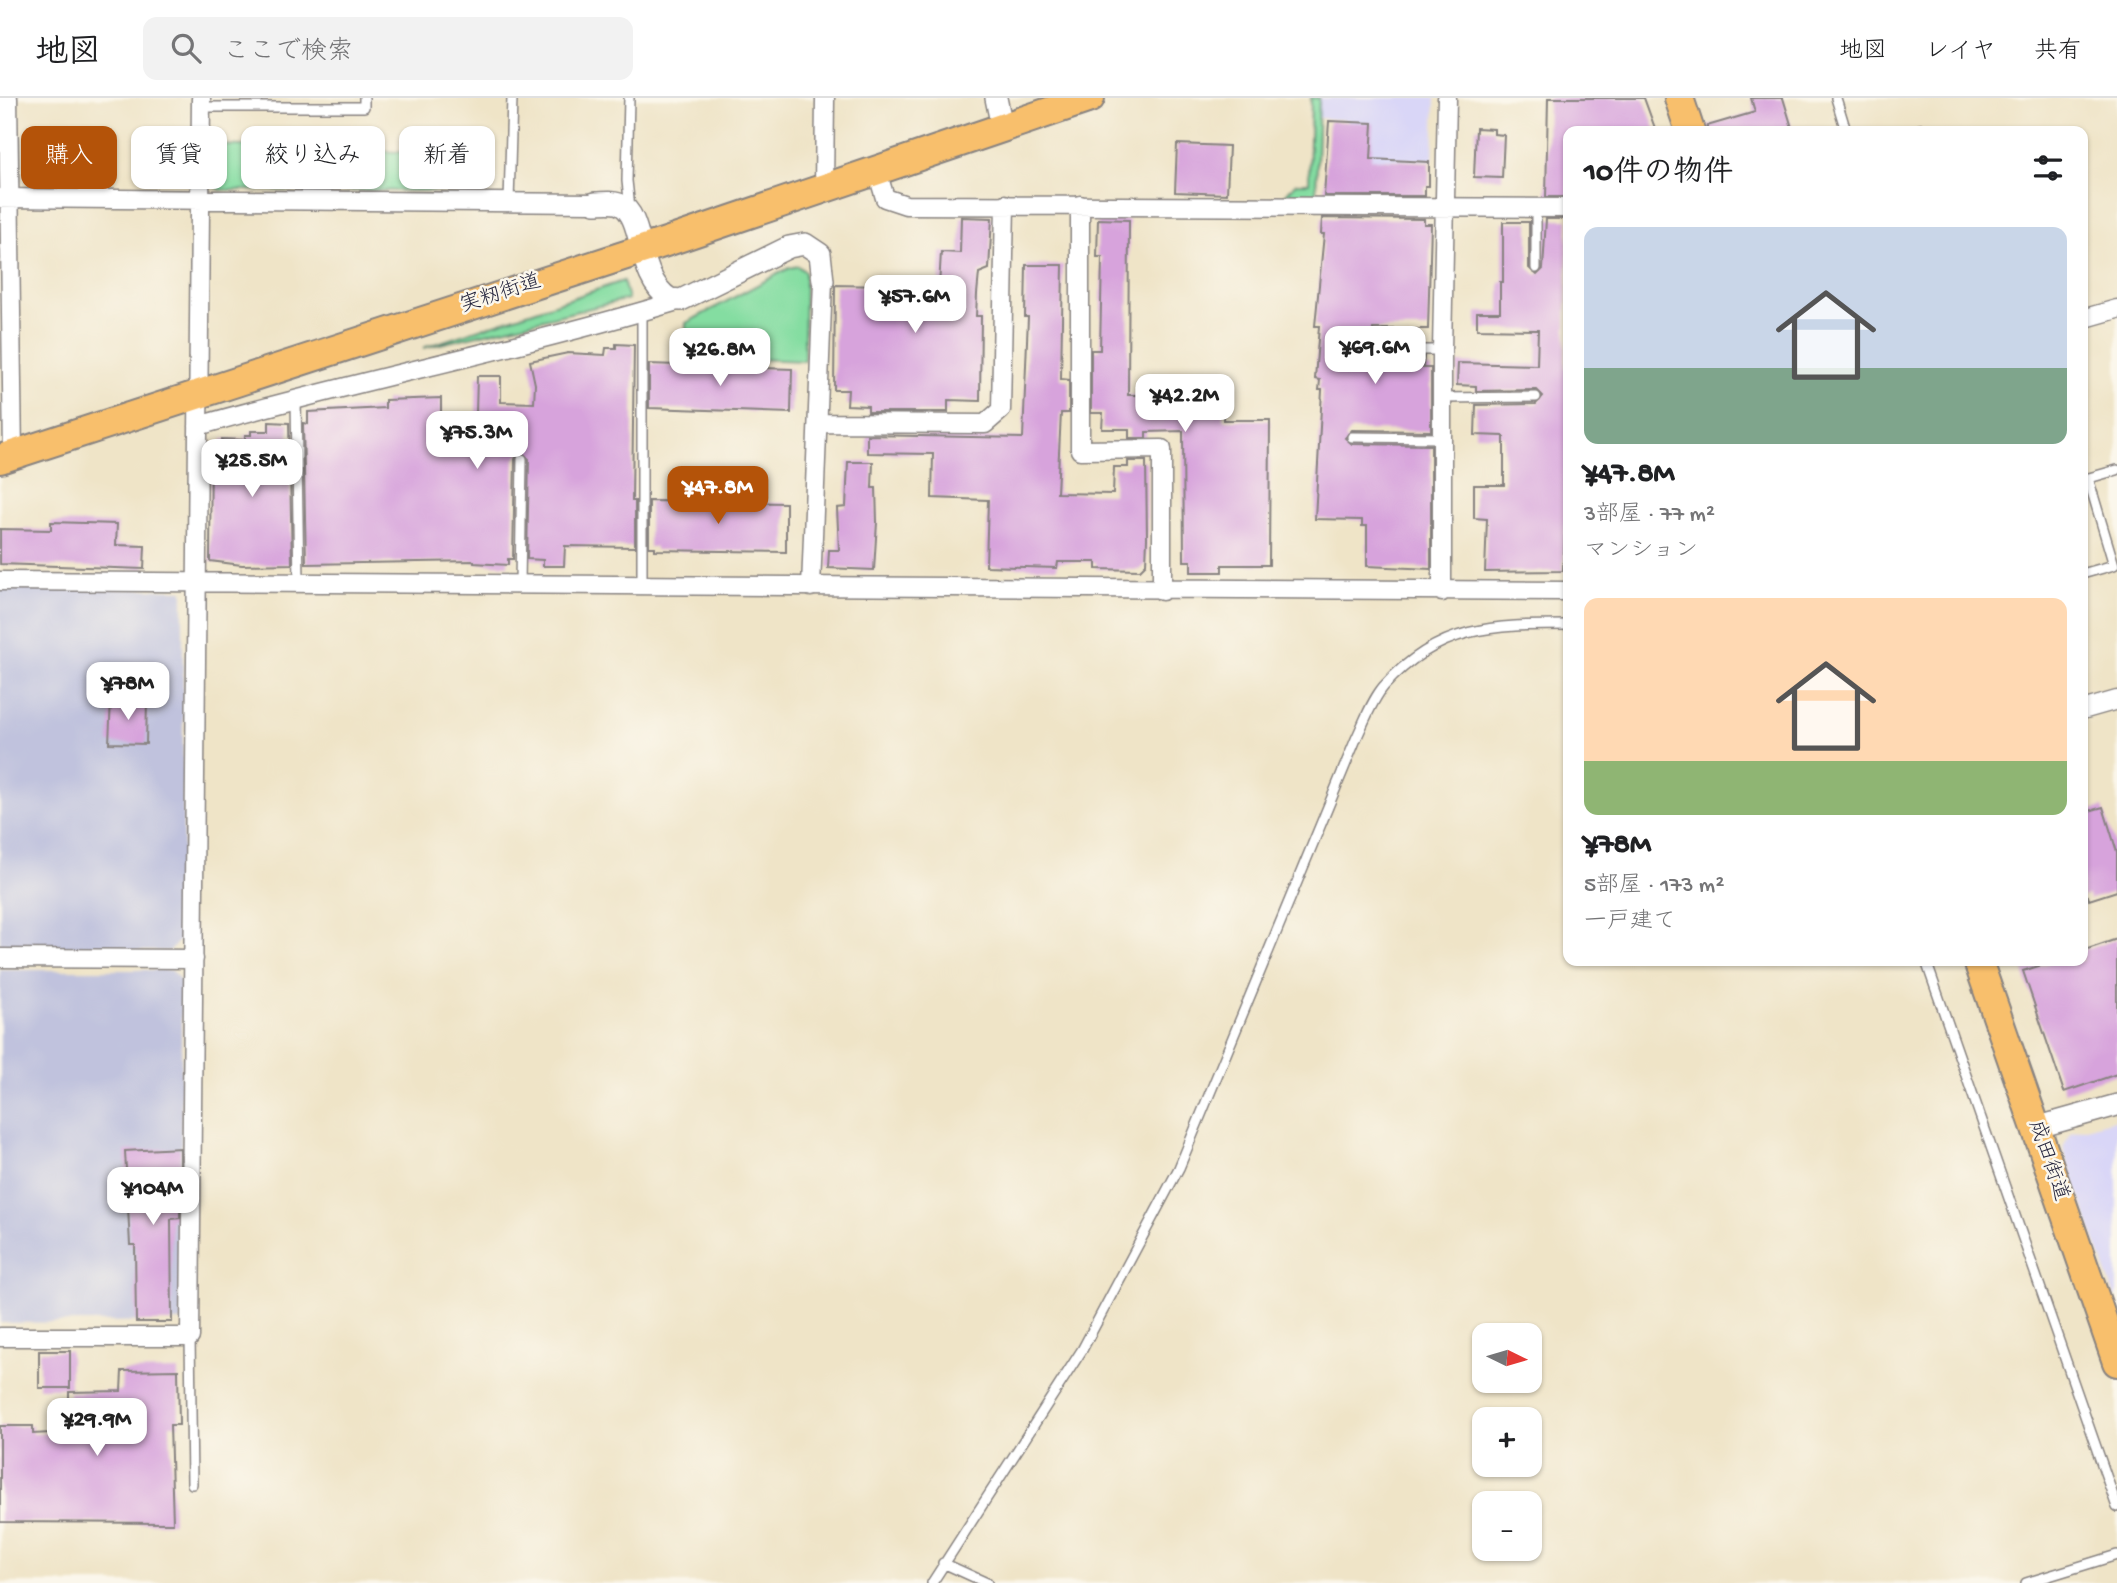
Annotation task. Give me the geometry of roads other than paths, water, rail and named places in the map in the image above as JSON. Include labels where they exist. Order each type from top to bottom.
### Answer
[{"type":"main road","name":"実籾街道","points":[[6,457],[641,250],[1090,98]]},
{"type":"main road","points":[[1679,98],[1688,126]]},
{"type":"main road","name":"成田街道","points":[[1980,966],[2117,1362]]},
{"type":"street","points":[[6,457],[5,198],[8,98]]},
{"type":"street","points":[[824,189],[825,98]]},
{"type":"street","points":[[996,98],[1002,128]]},
{"type":"street","points":[[1442,592],[1441,398],[1447,98]]},
{"type":"street","points":[[0,1337],[190,1337],[201,102]]},
{"type":"street","points":[[877,171],[881,192],[892,202],[1443,210],[1563,208]]},
{"type":"street","points":[[5,198],[619,203],[631,213],[653,282],[661,294],[670,299],[681,300]]},
{"type":"street","points":[[818,423],[985,424],[1001,410],[1005,204]]},
{"type":"street","points":[[1080,205],[1080,450],[1161,449],[1162,591]]},
{"type":"street","points":[[198,426],[296,398],[681,300],[789,247],[805,244],[820,254],[823,281],[811,587]]},
{"type":"street","points":[[2088,317],[2117,309]]},
{"type":"street","points":[[0,581],[1162,591],[1563,591]]},
{"type":"street","points":[[2088,708],[2117,700]]},
{"type":"street","points":[[0,958],[194,959]]},
{"type":"street","points":[[2035,1128],[2117,1105]]},
{"type":"lane","points":[[201,102],[364,107],[364,98]]},
{"type":"lane","points":[[509,202],[512,98]]},
{"type":"lane","points":[[629,98],[627,181],[631,213]]},
{"type":"lane","points":[[1836,98],[1844,126]]},
{"type":"lane","points":[[1536,208],[1536,268]]},
{"type":"lane","points":[[642,311],[642,585]]},
{"type":"lane","points":[[1353,349],[1442,350]]},
{"type":"lane","points":[[1441,398],[1536,397]]},
{"type":"lane","points":[[296,398],[299,582]]},
{"type":"lane","points":[[1352,437],[1441,438]]},
{"type":"lane","points":[[520,584],[522,459]]},
{"type":"lane","points":[[2088,478],[2117,470]]},
{"type":"lane","points":[[2088,488],[2114,565],[2088,573]]},
{"type":"lane","points":[[932,1583],[1082,1350],[1179,1168],[1356,738],[1383,688],[1434,646],[1468,631],[1497,626],[1563,625]]},
{"type":"lane","points":[[1928,966],[2117,1507]]},
{"type":"lane","points":[[190,1337],[192,1484]]},
{"type":"lane","points":[[2026,1583],[2117,1555]]},
{"type":"lane","points":[[943,1563],[988,1583]]}]
